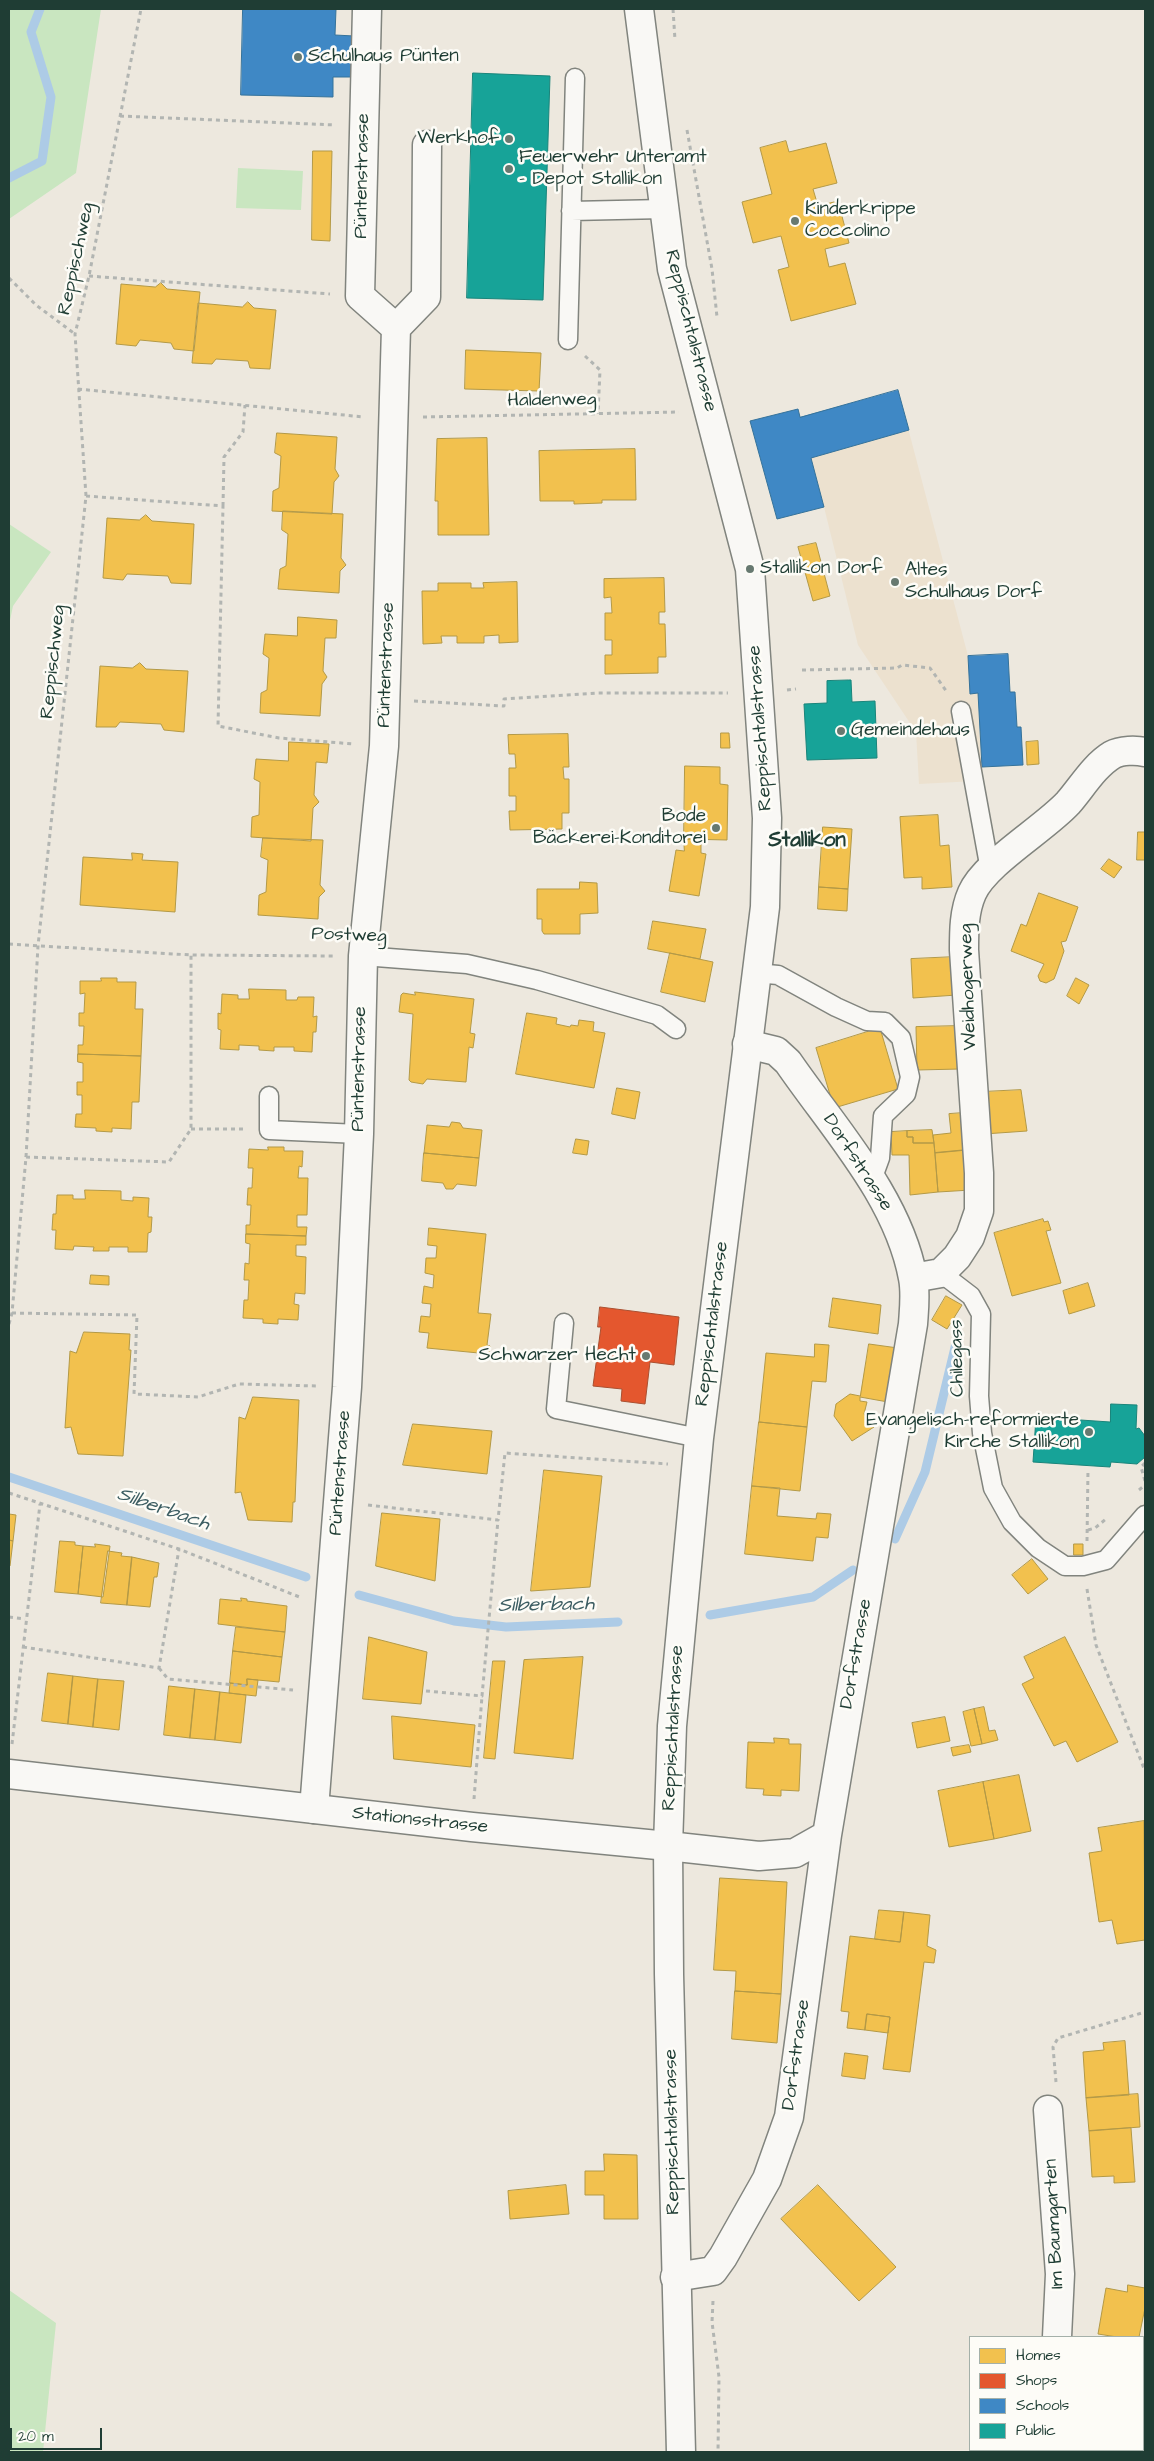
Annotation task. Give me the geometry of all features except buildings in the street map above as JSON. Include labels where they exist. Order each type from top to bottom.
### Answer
[{"type":"street","name":"Püntenstrasse","points":[[360,296],[367,9]]},
{"type":"street","name":"Reppischtalstrasse","points":[[639,9],[672,269],[750,569],[760,693],[767,818],[765,907],[699,1438],[672,1726],[668,1846],[668,1974],[673,2095],[675,2277],[681,2452]]},
{"type":"street","points":[[360,296],[396,328],[426,297],[427,145]]},
{"type":"street","name":"Püntenstrasse","points":[[314,1808],[347,1387],[359,1134],[363,956],[384,746],[395,418],[396,328]]},
{"type":"street","name":"Weidhogerweg","points":[[941,1273],[957,1256],[970,1237],[979,1211],[979,1173],[964,950],[965,919],[972,893],[990,870],[1066,804],[1095,770],[1113,755],[1136,750],[1145,752]]},
{"type":"street","name":"Dorfstrasse","points":[[713,2271],[723,2257],[767,2179],[789,2117],[827,1835],[913,1324],[913,1278],[900,1235],[887,1205],[872,1180],[788,1062],[776,1051],[747,1044]]},
{"type":"street","points":[[913,1278],[941,1273]]},
{"type":"street","name":"Stationsstrasse","points":[[10,1761],[314,1808],[472,1827],[759,1856],[794,1853],[827,1835]]},
{"type":"street","name":"Im Baumgarten","points":[[1048,2110],[1060,2274],[1057,2336]]},
{"type":"street","points":[[675,2277],[713,2271]]},
{"type":"lane","points":[[568,340],[575,78]]},
{"type":"lane","points":[[571,211],[664,209]]},
{"type":"lane","points":[[961,710],[990,870]]},
{"type":"lane","name":"Postweg","points":[[363,956],[467,964],[537,980],[657,1015],[676,1029]]},
{"type":"lane","points":[[756,973],[778,975],[836,1007],[867,1021],[885,1022],[901,1038],[910,1076],[906,1094],[883,1116],[880,1158],[872,1180]]},
{"type":"lane","points":[[269,1096],[269,1130],[359,1134]]},
{"type":"lane","name":"Chilegass","points":[[941,1273],[971,1296],[981,1314],[979,1396],[984,1448],[993,1488],[1012,1522],[1038,1548],[1065,1566],[1083,1566],[1106,1560],[1145,1515]]},
{"type":"lane","points":[[564,1323],[556,1409],[699,1438]]},
{"type":"path","name":"Reppischweg","points":[[9,1324],[12,1313],[26,1156],[38,946],[86,496],[75,334],[89,276],[141,9]]},
{"type":"path","points":[[673,9],[676,44]]},
{"type":"path","points":[[120,116],[364,126]]},
{"type":"path","points":[[686,128],[712,269],[718,324]]},
{"type":"path","points":[[89,276],[360,296]]},
{"type":"path","points":[[9,278],[36,305],[75,334]]},
{"type":"path","points":[[568,340],[600,370],[598,414]]},
{"type":"path","name":"Haldenweg","points":[[78,389],[370,418],[710,412]]},
{"type":"path","points":[[245,405],[243,432],[224,457],[218,726],[279,738],[384,746]]},
{"type":"path","points":[[86,496],[223,506]]},
{"type":"path","points":[[802,670],[897,668],[902,665],[930,668],[944,687]]},
{"type":"path","points":[[386,699],[504,706],[504,700],[597,693],[760,693],[796,689]]},
{"type":"path","name":"Postweg","points":[[9,944],[191,955],[363,956]]},
{"type":"path","points":[[26,1156],[169,1162],[191,1129],[191,955]]},
{"type":"path","points":[[191,1129],[254,1129]]},
{"type":"path","points":[[12,1313],[137,1315],[134,1394],[198,1398],[239,1384],[347,1387]]},
{"type":"path","points":[[472,1827],[486,1641],[505,1453],[696,1466]]},
{"type":"path","points":[[1145,1463],[1141,1467],[1145,1482]]},
{"type":"path","points":[[1088,1469],[1087,1546],[1083,1566],[1096,1645],[1145,1771]]},
{"type":"path","points":[[9,1493],[179,1548],[331,1610]]},
{"type":"path","points":[[338,1501],[498,1520]]},
{"type":"path","points":[[10,1761],[40,1504]]},
{"type":"path","points":[[159,1668],[179,1548]]},
{"type":"path","points":[[9,1617],[26,1619]]},
{"type":"path","points":[[23,1647],[159,1668],[168,1679],[324,1693]]},
{"type":"path","points":[[426,1691],[482,1696]]},
{"type":"path","points":[[1048,2110],[1059,2108],[1053,2046],[1058,2038],[1145,2012]]},
{"type":"path","points":[[713,2271],[715,2284],[712,2322],[719,2377],[718,2452]]},
{"type":"shaded area","name":"Altes Schulhaus Dorf","points":[[898,390],[968,656],[1008,654],[1010,692],[1015,692],[1017,726],[1021,727],[1023,765],[974,767],[975,781],[919,784],[916,732],[858,645],[824,507],[777,519],[750,421],[798,409],[801,417]]},
{"type":"green space","points":[[9,9],[101,9],[76,173],[9,219]]},
{"type":"green space","points":[[238,168],[303,171],[301,210],[236,208]]},
{"type":"green space","points":[[9,524],[51,552],[13,606],[9,625]]},
{"type":"green space","points":[[9,2290],[56,2323],[43,2452],[9,2452]]},
{"type":"waterway","points":[[9,178],[42,161],[51,97],[31,32],[40,9]]},
{"type":"waterway","name":"Silberbach","points":[[895,1539],[925,1472],[958,1335]]},
{"type":"waterway","name":"Silberbach","points":[[9,1477],[306,1577]]},
{"type":"waterway","name":"Silberbach","points":[[710,1615],[813,1597],[853,1570]]},
{"type":"waterway","name":"Silberbach","points":[[359,1595],[454,1621],[506,1627],[618,1622]]},
{"type":"place","name":"Schulhaus Pünten","points":[[298,57]]},
{"type":"place","name":"Werkhof","points":[[509,139]]},
{"type":"place","name":"Feuerwehr Unteramt - Depot Stallikon","points":[[509,169]]},
{"type":"place","name":"Kinderkrippe Coccolino","points":[[795,221]]},
{"type":"place","name":"Stallikon Dorf","points":[[750,569]]},
{"type":"place","name":"Altes Schulhaus Dorf","points":[[895,582]]},
{"type":"place","name":"Gemeindehaus","points":[[841,731]]},
{"type":"place","name":"Bode Bäckerei-Konditorei","points":[[716,828]]},
{"type":"place","name":"Schwarzer Hecht","points":[[646,1356]]},
{"type":"place","name":"Evangelisch-reformierte Kirche Stallikon","points":[[1089,1432]]},
{"type":"district","name":"Stallikon","points":[[807,842]]}]
